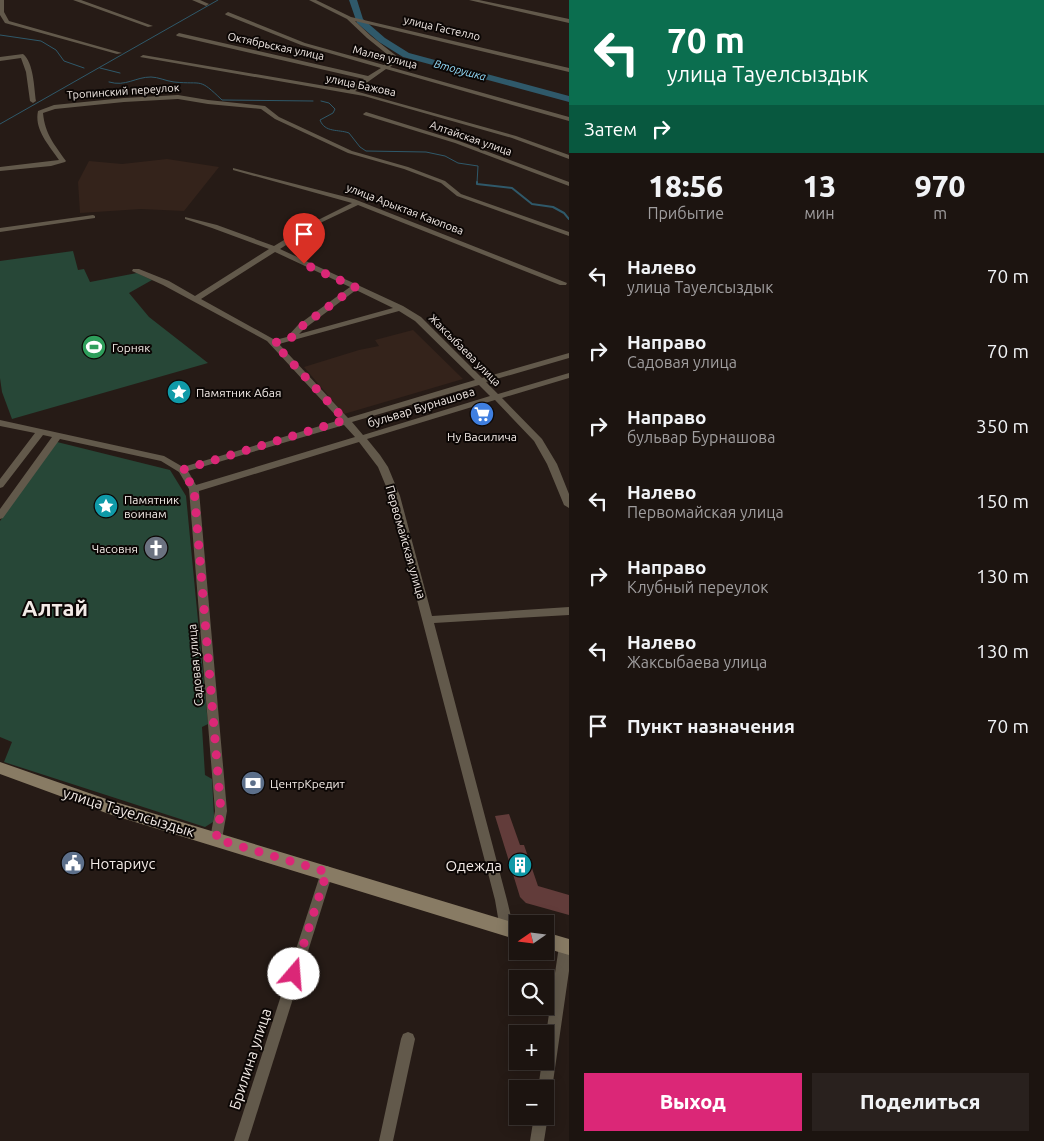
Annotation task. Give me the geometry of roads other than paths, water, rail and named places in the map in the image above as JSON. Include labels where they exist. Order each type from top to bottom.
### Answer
[{"type":"street","points":[[1,0],[1,13],[7,22],[120,53]]},
{"type":"street","points":[[76,0],[150,26]]},
{"type":"street","points":[[195,0],[206,4]]},
{"type":"street","name":"улица Гастелло","points":[[312,0],[349,18],[569,70]]},
{"type":"street","points":[[472,0],[569,21]]},
{"type":"street","name":"Малея улица","points":[[228,14],[303,44],[569,119]]},
{"type":"street","points":[[349,18],[397,59],[349,92]]},
{"type":"street","name":"Октябрьская улица","points":[[179,35],[369,78]]},
{"type":"street","points":[[0,59],[23,56],[30,78],[33,101]]},
{"type":"street","name":"улица Бажова","points":[[144,56],[394,101],[514,137],[569,157]]},
{"type":"street","name":"Тропинский переулок","points":[[0,169],[52,164],[63,161],[41,126],[40,112],[54,107],[75,104],[184,97],[208,102],[264,107],[276,118],[350,152],[376,158],[444,182],[459,194],[569,234]]},
{"type":"street","name":"Алтайская улица","points":[[366,114],[457,142],[569,184]]},
{"type":"street","name":"улица Арыктая Каюпова","points":[[235,169],[333,194],[393,214],[563,283]]},
{"type":"street","points":[[195,299],[316,223],[357,203]]},
{"type":"street","points":[[0,230],[93,217]]},
{"type":"street","name":"Жаксыбаева улица","points":[[188,218],[222,228],[275,250],[400,308],[422,323],[496,397],[544,449],[569,505]]},
{"type":"street","name":"Первомайская улица","points":[[136,271],[166,283],[274,343],[345,420],[383,467],[394,496],[501,900],[509,923]]},
{"type":"street","points":[[291,338],[301,327],[355,287]]},
{"type":"street","points":[[274,343],[400,308]]},
{"type":"street","name":"бульвар Бурнашова","points":[[182,470],[569,355]]},
{"type":"street","name":"бульвар Бурнашова","points":[[194,489],[569,375]]},
{"type":"street","points":[[0,424],[164,459],[182,470],[194,489]]},
{"type":"street","points":[[0,486],[40,433]]},
{"type":"street","points":[[0,516],[58,436]]},
{"type":"street","name":"Садовая улица","points":[[194,489],[221,811],[216,839]]},
{"type":"street","points":[[428,620],[569,611]]},
{"type":"street","name":"улица Тауелсыздык","points":[[0,768],[108,807],[327,872],[509,930]]},
{"type":"street","name":"Брилина улица","points":[[241,1141],[327,872]]},
{"type":"street","points":[[546,1080],[567,946],[554,942]]},
{"type":"street","points":[[386,1141],[408,1039]]},
{"type":"street","points":[[537,1141],[540,1125]]},
{"type":"waterway","points":[[0,124],[218,0]]},
{"type":"waterway","name":"Вторушка","points":[[353,0],[360,18]]},
{"type":"waterway","name":"Вторушка","points":[[360,21],[382,40],[406,55],[569,99]]},
{"type":"waterway","points":[[0,35],[41,41],[56,50],[64,61],[84,68]]},
{"type":"waterway","points":[[100,68],[120,73]]},
{"type":"waterway","points":[[109,82],[126,83],[145,77],[154,77],[174,82],[204,85],[222,100],[313,101]]},
{"type":"waterway","points":[[321,101],[329,103],[335,109],[333,113],[320,120],[322,124],[328,129],[349,133],[360,147],[366,151],[426,152],[445,156],[458,163],[478,166],[477,183]]},
{"type":"waterway","points":[[477,183],[512,188],[532,204],[553,207],[564,213],[569,219]]},
{"type":"place","name":"Горняк","points":[[94,347]]},
{"type":"place","name":"Памятник Абая","points":[[179,392]]},
{"type":"place","name":"Ну Василича","points":[[482,414]]},
{"type":"place","name":"Памятник воинам","points":[[106,506]]},
{"type":"place","name":"Часовня","points":[[156,548]]},
{"type":"place","name":"ЦентрКредит","points":[[253,783]]},
{"type":"place","name":"Нотариус","points":[[73,863]]},
{"type":"place","name":"Одежда","points":[[520,865]]},
{"type":"district","name":"Алтай","points":[[55,607]]}]
